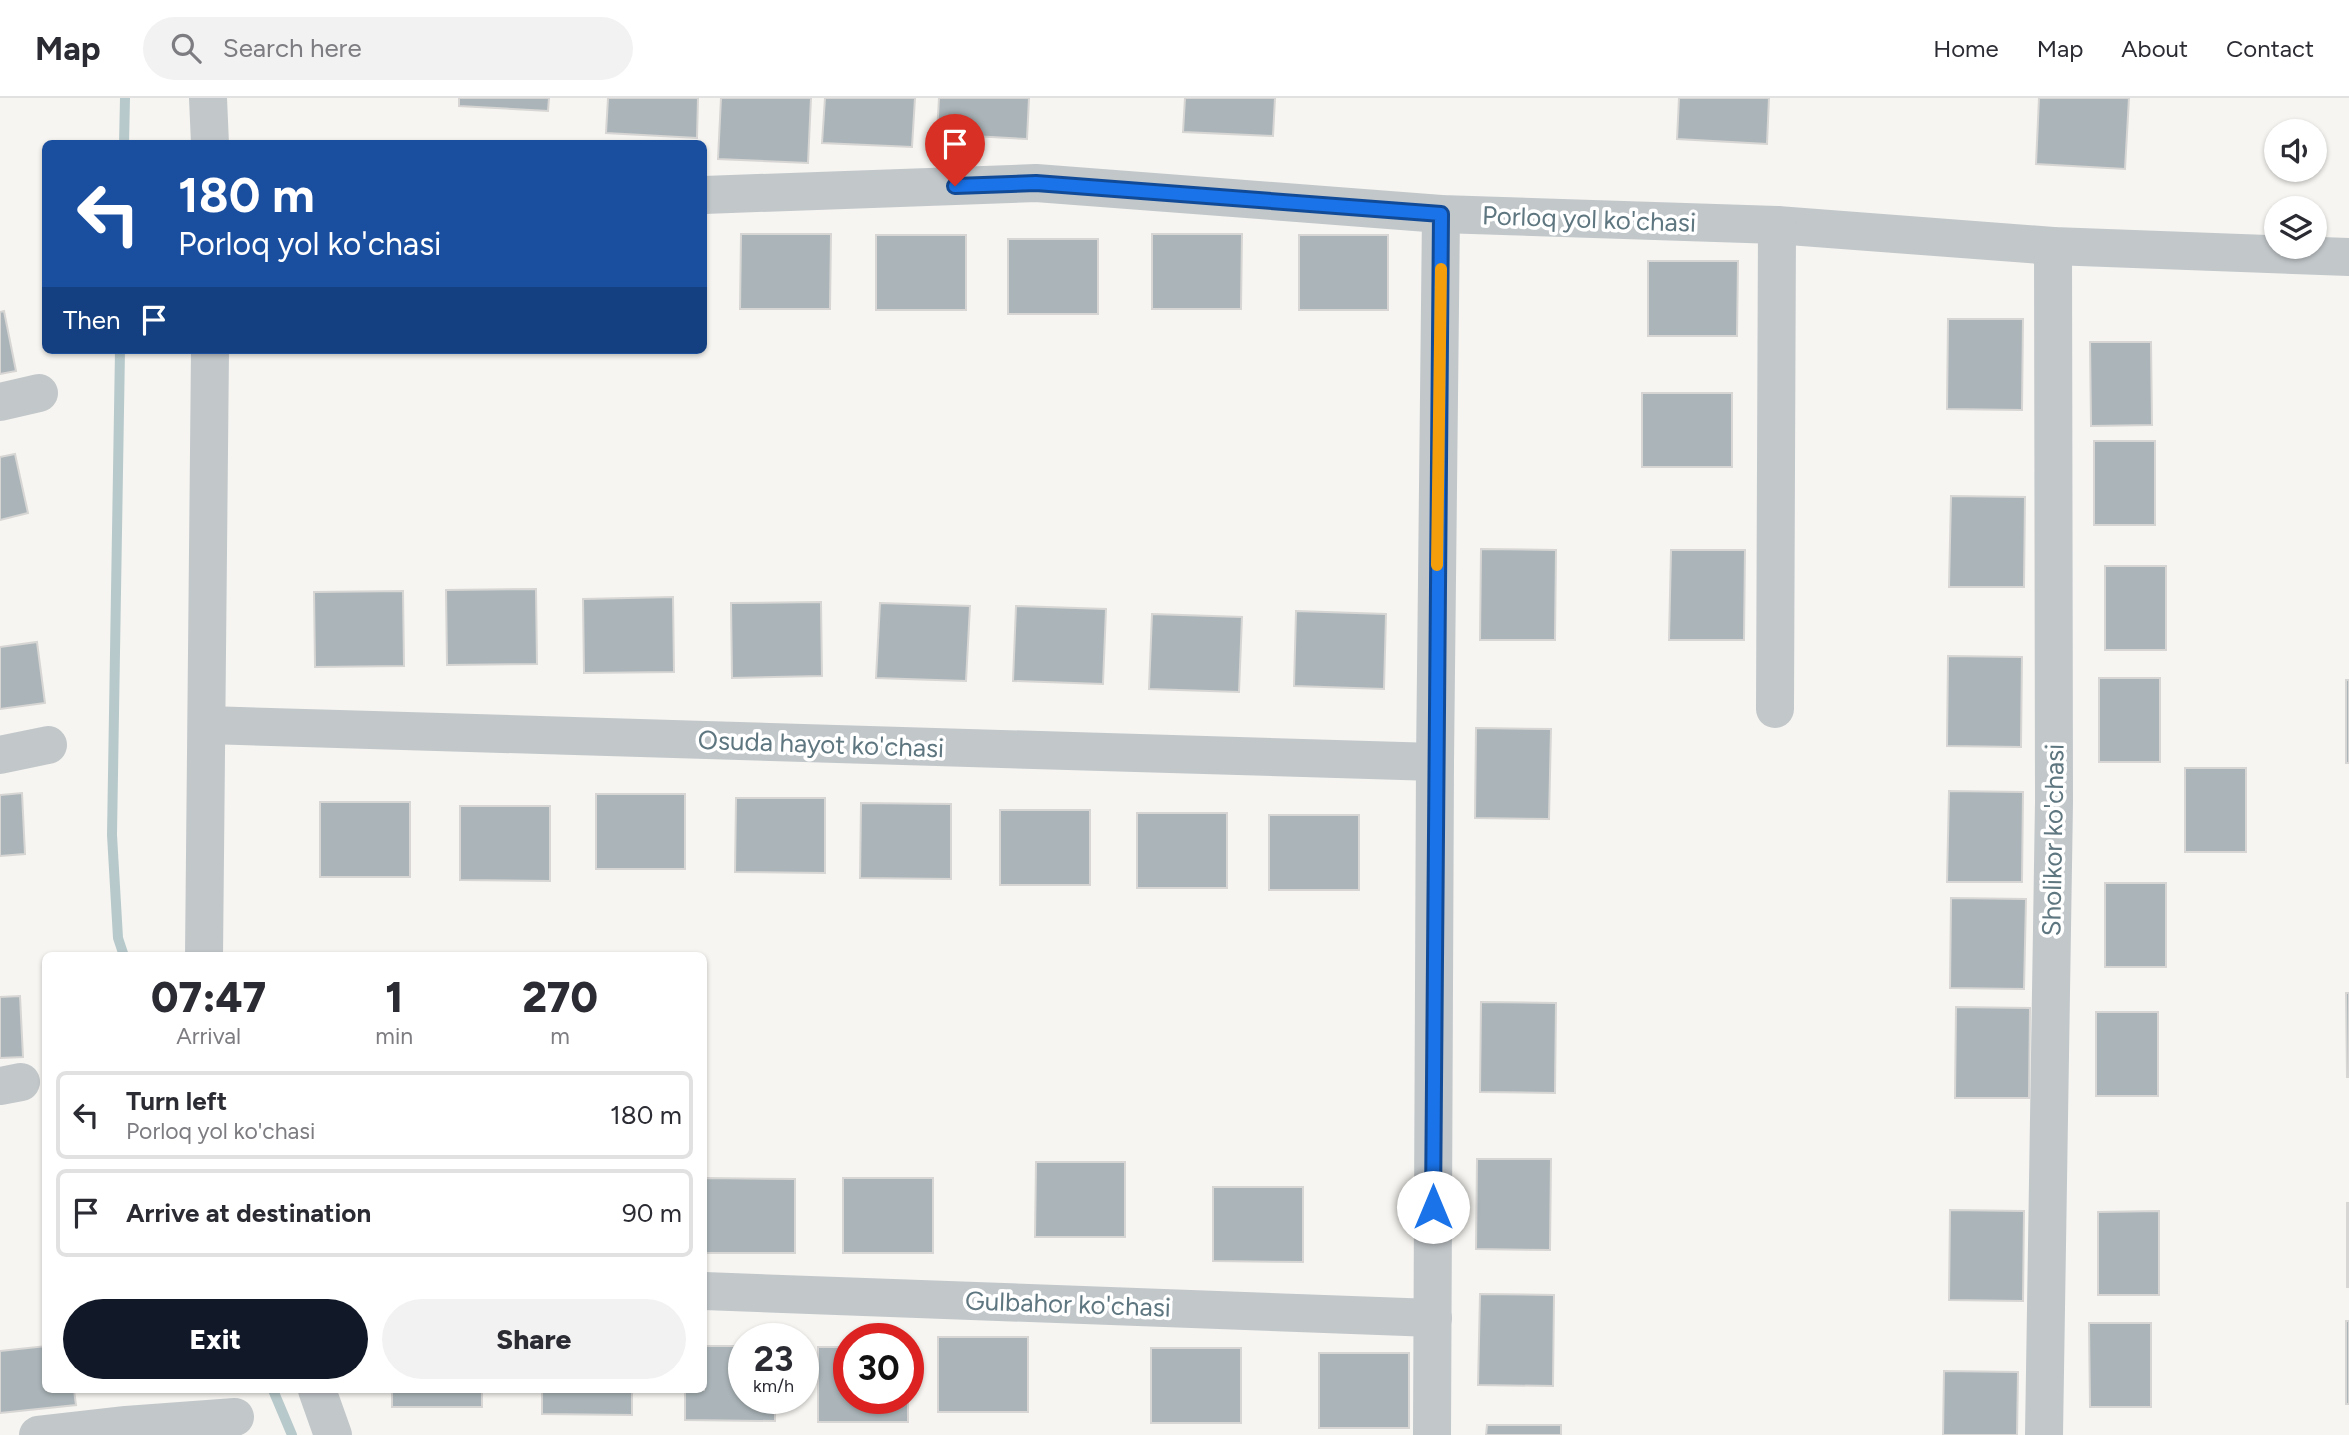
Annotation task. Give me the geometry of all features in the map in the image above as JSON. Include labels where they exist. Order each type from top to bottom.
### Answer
[{"type":"street","points":[[208,98],[210,140]]},
{"type":"street","name":"Porloq yol ko'chasi","points":[[707,195],[1036,183],[1441,214],[1777,225],[2053,246],[2349,257]]},
{"type":"street","points":[[1432,1435],[1441,214]]},
{"type":"street","points":[[1775,709],[1777,225]]},
{"type":"street","name":"Sholikor ko'chasi","points":[[2044,1435],[2054,802],[2053,246]]},
{"type":"street","points":[[204,952],[210,354]]},
{"type":"street","points":[[0,401],[40,393]]},
{"type":"street","name":"Osuda hayot ko'chasi","points":[[207,725],[1435,762]]},
{"type":"street","points":[[0,755],[48,745]]},
{"type":"street","name":"Gulbahor ko'chasi","points":[[707,1291],[1433,1318]]},
{"type":"street","points":[[318,1393],[332,1435]]},
{"type":"street","points":[[37,1435],[235,1417]]},
{"type":"building","points":[[459,98],[549,98],[548,111],[459,106]]},
{"type":"building","points":[[608,98],[698,98],[697,138],[606,133]]},
{"type":"building","points":[[721,98],[811,98],[808,163],[718,159]]},
{"type":"building","points":[[825,98],[915,98],[912,147],[822,143]]},
{"type":"building","points":[[939,98],[1029,98],[1027,139],[937,134]]},
{"type":"building","points":[[1185,98],[1275,98],[1273,136],[1183,132]]},
{"type":"building","points":[[1679,98],[1769,98],[1767,144],[1677,139]]},
{"type":"building","points":[[2039,98],[2129,98],[2125,169],[2036,164]]},
{"type":"building","points":[[741,234],[831,234],[830,309],[740,309]]},
{"type":"building","points":[[1152,234],[1242,234],[1241,309],[1152,309]]},
{"type":"building","points":[[876,235],[966,235],[966,310],[876,310]]},
{"type":"building","points":[[1299,235],[1388,235],[1388,310],[1299,310]]},
{"type":"building","points":[[1008,239],[1098,239],[1098,314],[1008,314]]},
{"type":"building","points":[[1648,261],[1738,261],[1737,336],[1648,336]]},
{"type":"building","points":[[4,311],[16,371],[0,374],[0,312]]},
{"type":"building","points":[[1948,319],[2023,319],[2022,410],[1947,409]]},
{"type":"building","points":[[2090,342],[2151,342],[2152,425],[2091,426]]},
{"type":"building","points":[[1642,393],[1732,393],[1732,467],[1642,467]]},
{"type":"building","points":[[2094,441],[2155,441],[2155,525],[2094,525]]},
{"type":"building","points":[[15,454],[28,513],[0,520],[0,457]]},
{"type":"building","points":[[1951,496],[2025,497],[2024,587],[1949,587]]},
{"type":"building","points":[[1481,549],[1556,550],[1555,640],[1480,640]]},
{"type":"building","points":[[1671,550],[1745,550],[1744,640],[1669,640]]},
{"type":"building","points":[[2105,566],[2166,566],[2166,650],[2105,650]]},
{"type":"building","points":[[536,589],[537,664],[447,665],[446,590]]},
{"type":"building","points":[[403,591],[404,666],[315,667],[314,592]]},
{"type":"building","points":[[673,597],[674,672],[584,673],[583,599]]},
{"type":"building","points":[[821,602],[822,676],[732,678],[731,603]]},
{"type":"building","points":[[880,603],[970,606],[966,681],[876,678]]},
{"type":"building","points":[[1016,606],[1106,609],[1103,684],[1013,681]]},
{"type":"building","points":[[1296,611],[1386,614],[1384,689],[1294,686]]},
{"type":"building","points":[[1152,614],[1242,617],[1239,692],[1149,689]]},
{"type":"building","points":[[37,642],[45,703],[0,709],[0,647]]},
{"type":"building","points":[[1948,656],[2022,657],[2021,747],[1947,746]]},
{"type":"building","points":[[2099,678],[2160,678],[2160,762],[2099,762]]},
{"type":"building","points":[[2346,680],[2349,680],[2349,763],[2346,763]]},
{"type":"building","points":[[1476,728],[1551,729],[1549,819],[1475,818]]},
{"type":"building","points":[[2185,768],[2246,768],[2246,852],[2185,852]]},
{"type":"building","points":[[1949,791],[2023,792],[2022,882],[1947,882]]},
{"type":"building","points":[[22,793],[25,854],[0,856],[0,795]]},
{"type":"building","points":[[596,794],[685,794],[685,869],[596,869]]},
{"type":"building","points":[[736,798],[825,798],[825,873],[735,872]]},
{"type":"building","points":[[320,802],[410,802],[410,877],[320,877]]},
{"type":"building","points":[[861,803],[951,804],[951,879],[860,878]]},
{"type":"building","points":[[460,806],[550,806],[550,881],[460,880]]},
{"type":"building","points":[[1000,810],[1090,810],[1090,885],[1000,885]]},
{"type":"building","points":[[1137,813],[1227,813],[1227,888],[1137,888]]},
{"type":"building","points":[[1269,815],[1359,815],[1359,890],[1269,890]]},
{"type":"building","points":[[2105,883],[2166,883],[2166,967],[2105,967]]},
{"type":"building","points":[[1951,898],[2026,899],[2024,989],[1950,988]]},
{"type":"building","points":[[2346,993],[2349,993],[2349,1077],[2347,1077]]},
{"type":"building","points":[[20,996],[23,1057],[0,1058],[0,997]]},
{"type":"building","points":[[1481,1002],[1556,1003],[1555,1093],[1480,1092]]},
{"type":"building","points":[[1956,1007],[2030,1008],[2029,1098],[1955,1098]]},
{"type":"building","points":[[2096,1012],[2158,1012],[2158,1096],[2096,1096]]},
{"type":"building","points":[[1477,1159],[1551,1159],[1550,1250],[1476,1249]]},
{"type":"building","points":[[1036,1162],[1125,1162],[1125,1237],[1035,1237]]},
{"type":"building","points":[[707,1178],[795,1179],[795,1253],[707,1253]]},
{"type":"building","points":[[843,1178],[933,1178],[933,1253],[843,1253]]},
{"type":"building","points":[[1213,1187],[1303,1187],[1303,1262],[1213,1261]]},
{"type":"building","points":[[2349,1203],[2349,1287],[2347,1287]]},
{"type":"building","points":[[1950,1210],[2024,1211],[2023,1301],[1949,1300]]},
{"type":"building","points":[[2159,1211],[2159,1295],[2098,1295],[2098,1212]]},
{"type":"building","points":[[1480,1294],[1554,1295],[1553,1386],[1478,1385]]},
{"type":"building","points":[[2346,1321],[2349,1321],[2349,1404],[2346,1404]]},
{"type":"building","points":[[2089,1323],[2151,1323],[2151,1407],[2090,1407]]},
{"type":"building","points":[[938,1337],[1028,1337],[1028,1412],[938,1412]]},
{"type":"building","points":[[42,1346],[42,1393],[74,1393],[76,1405],[0,1413],[0,1351]]},
{"type":"building","points":[[707,1346],[728,1346],[728,1414],[775,1414],[775,1421],[685,1420],[685,1393],[707,1393]]},
{"type":"building","points":[[819,1347],[833,1347],[833,1414],[908,1414],[908,1422],[818,1422]]},
{"type":"building","points":[[1151,1348],[1241,1348],[1241,1423],[1151,1423]]},
{"type":"building","points":[[1319,1353],[1409,1353],[1409,1428],[1319,1428]]},
{"type":"building","points":[[1944,1371],[2018,1372],[2017,1435],[1943,1435]]},
{"type":"building","points":[[392,1393],[482,1393],[482,1407],[392,1407]]},
{"type":"building","points":[[542,1393],[632,1393],[632,1415],[542,1414]]},
{"type":"building","points":[[1487,1425],[1561,1425],[1561,1435],[1486,1435]]},
{"type":"waterway","points":[[124,140],[125,98]]},
{"type":"waterway","points":[[120,354],[112,835],[118,938],[123,952]]},
{"type":"waterway","points":[[274,1393],[292,1435]]},
{"type":"slow traffic","points":[[1437,565],[1441,269]]},
{"type":"route","points":[[955,186],[1036,183],[1441,214],[1433,1207]]}]
